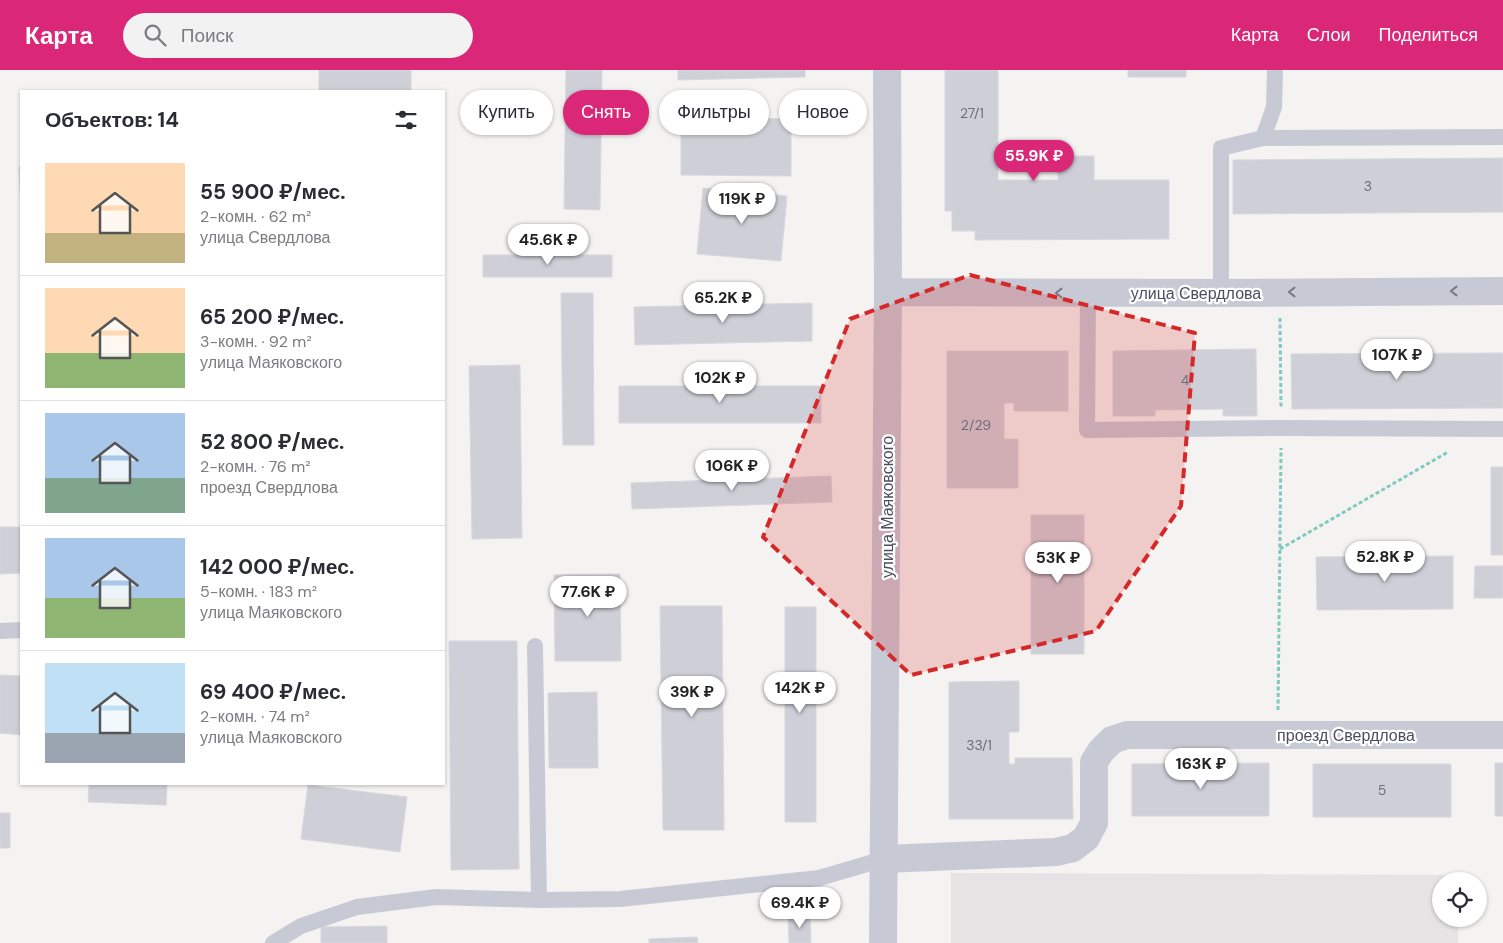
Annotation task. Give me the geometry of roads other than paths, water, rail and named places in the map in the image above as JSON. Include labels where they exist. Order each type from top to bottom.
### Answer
[{"type":"street","name":"улица Маяковского","points":[[883,943],[888,292],[887,70]]},
{"type":"street","name":"улица Свердлова","points":[[888,292],[1221,293],[1503,291]]},
{"type":"street","name":"проезд Свердлова","points":[[884,859],[1056,852],[1073,848],[1086,838],[1094,823],[1094,762],[1101,750],[1112,740],[1127,735],[1503,735]]},
{"type":"lane","points":[[1263,138],[1274,107],[1275,70]]},
{"type":"lane","points":[[1221,293],[1221,148],[1263,138],[1503,137]]},
{"type":"lane","points":[[1088,293],[1086,430],[1281,428],[1495,429]]},
{"type":"lane","points":[[0,631],[20,630]]},
{"type":"lane","points":[[535,646],[539,900]]},
{"type":"lane","points":[[272,943],[301,926],[357,906],[436,897],[620,900],[820,878],[884,859]]}]
